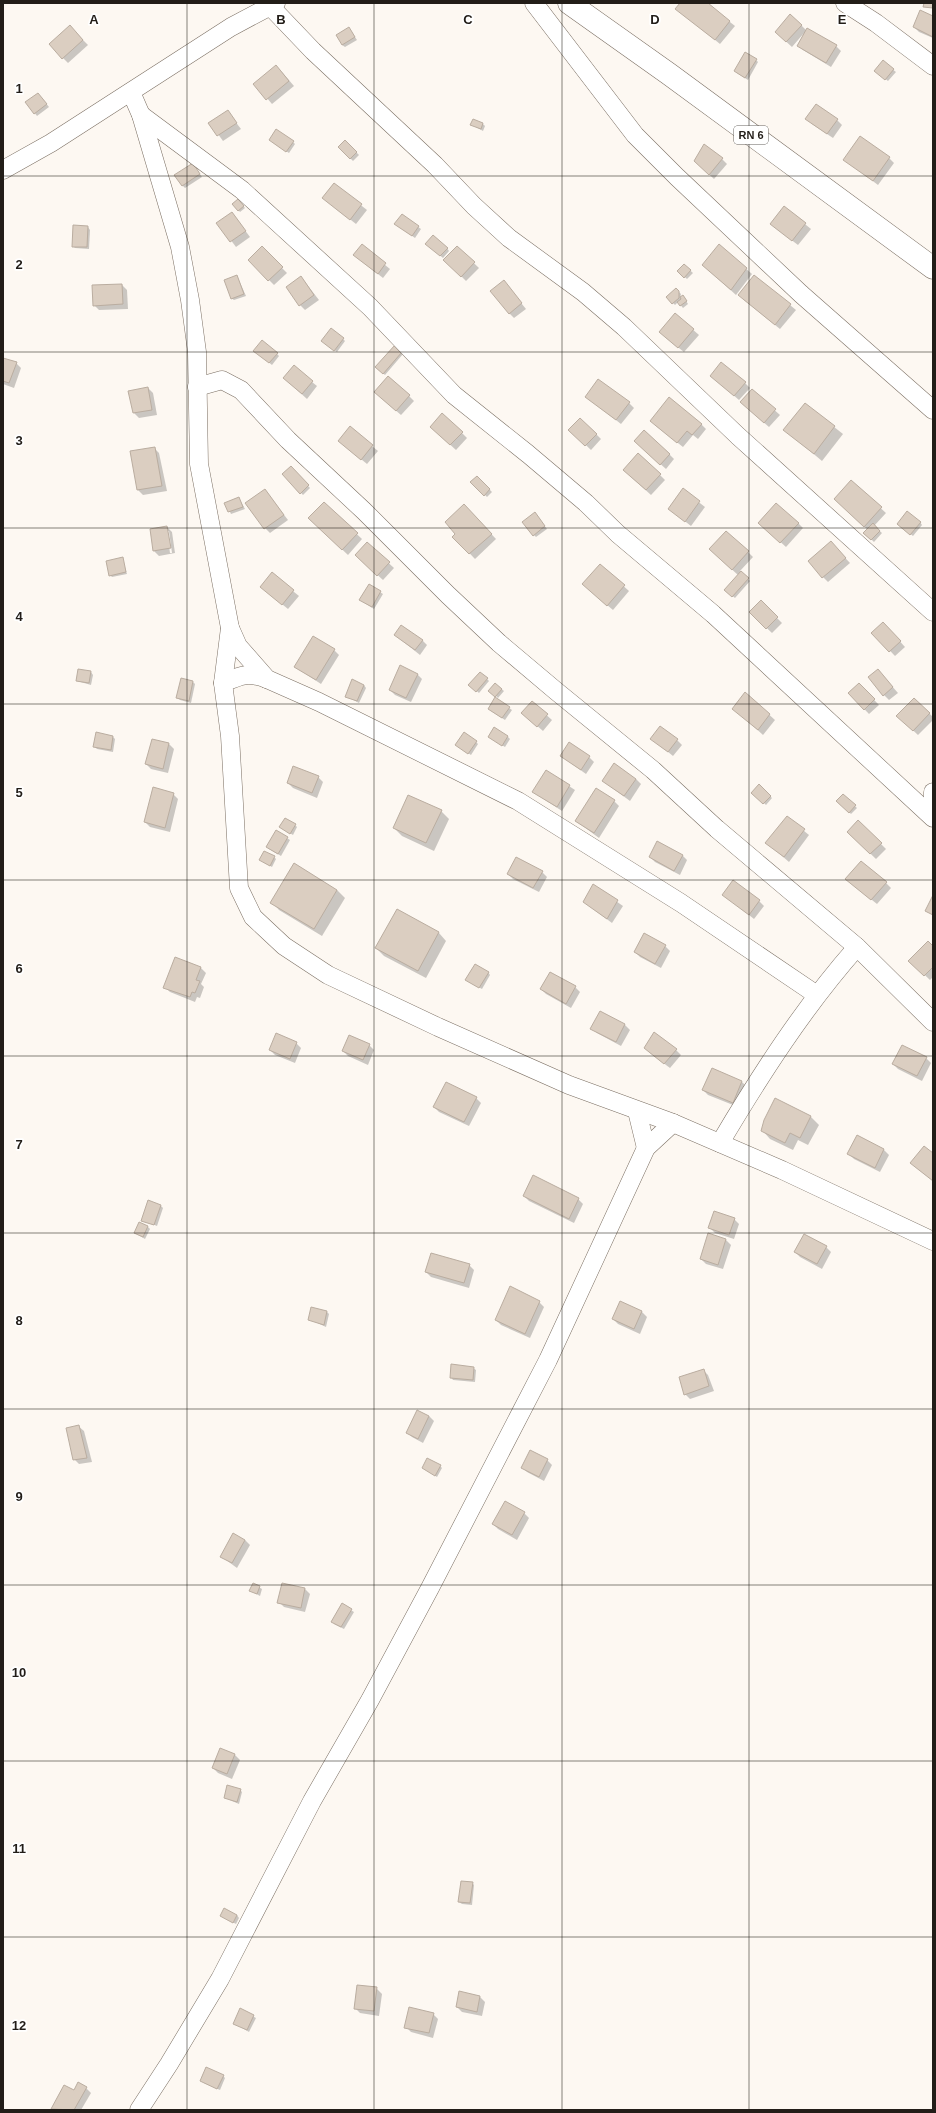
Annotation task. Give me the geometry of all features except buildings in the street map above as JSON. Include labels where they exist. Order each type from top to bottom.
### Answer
[{"type":"main road","name":"RN 6","points":[[569,3],[669,74],[933,268]]},
{"type":"street","points":[[534,3],[630,129],[646,146],[802,294],[933,410]]},
{"type":"street","points":[[845,3],[876,23],[933,66]]},
{"type":"street","points":[[3,170],[51,143],[231,27],[273,5],[313,51],[435,165],[474,206],[509,238],[583,292],[624,327],[738,436],[933,612]]},
{"type":"street","points":[[130,92],[141,115],[180,247],[197,352],[199,464],[230,628],[238,646],[268,679]]},
{"type":"street","points":[[141,115],[242,190],[370,307],[454,395],[586,503],[618,534],[713,614],[933,818]]},
{"type":"street","points":[[197,387],[222,380],[241,390],[288,440],[364,511],[448,595],[499,643],[653,770],[717,829],[857,947],[933,1022]]},
{"type":"street","points":[[230,628],[223,683],[230,736],[239,888],[253,917],[284,946],[328,974],[438,1027],[561,1081],[637,1111],[673,1123],[720,1143],[782,1170],[933,1241]]},
{"type":"street","points":[[223,683],[244,674],[254,674],[268,679],[319,702],[518,801],[681,903],[817,995]]},
{"type":"street","points":[[933,792],[933,813]]},
{"type":"street","points":[[720,1143],[760,1076],[817,995],[857,947]]},
{"type":"street","points":[[637,1111],[646,1148]]},
{"type":"street","points":[[139,2110],[220,1980],[312,1801],[370,1700],[430,1588],[548,1360],[646,1148],[673,1123]]}]
